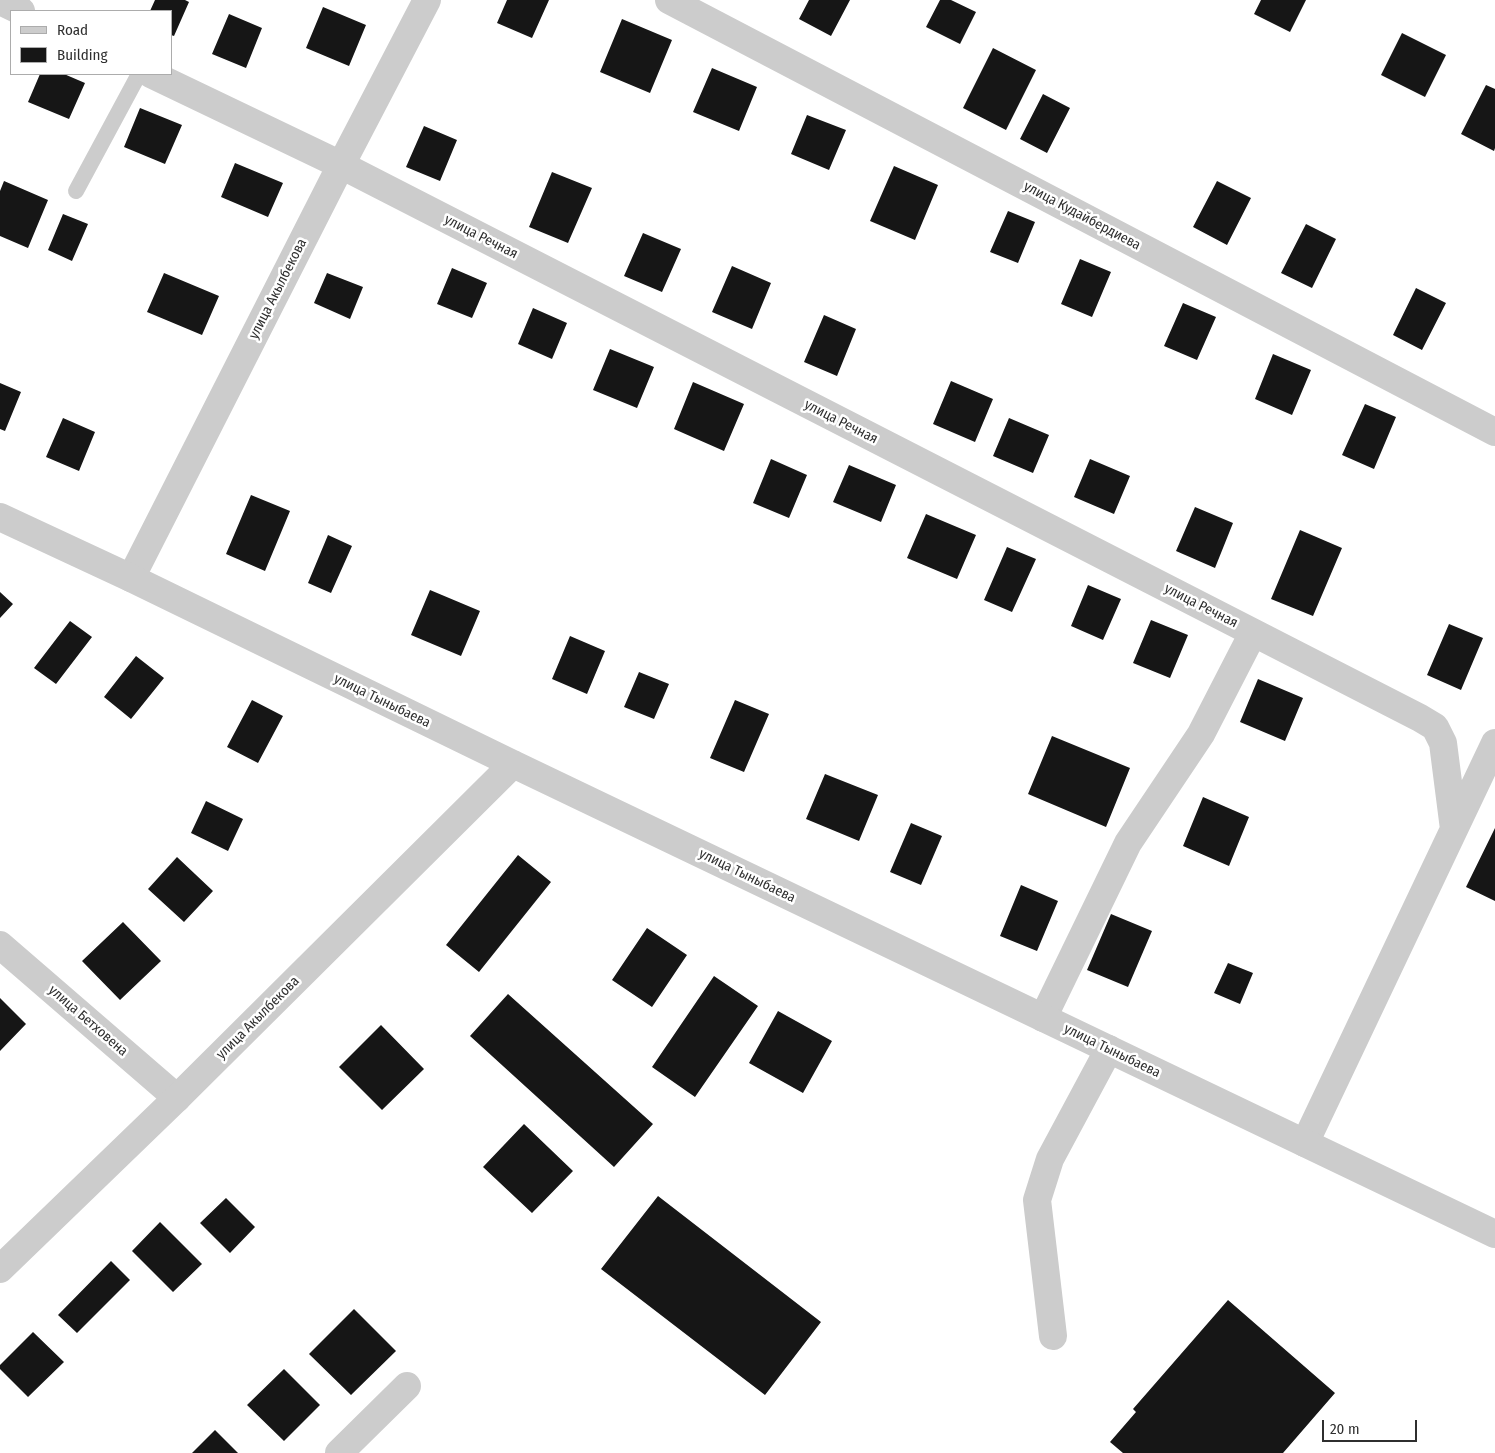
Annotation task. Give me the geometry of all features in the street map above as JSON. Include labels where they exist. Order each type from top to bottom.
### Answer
[{"type":"street","name":"улица Акылбекова","points":[[131,578],[426,0]]},
{"type":"street","name":"улица Кудайбердиева","points":[[669,0],[1495,432]]},
{"type":"street","points":[[0,1],[19,10]]},
{"type":"street","name":"улица Речная","points":[[153,75],[341,165],[1420,718],[1435,727],[1444,743],[1454,829]]},
{"type":"street","name":"улица Тыныбаева","points":[[0,517],[131,578],[513,764],[1495,1234]]},
{"type":"street","points":[[1043,1018],[1128,843],[1201,734],[1253,632]]},
{"type":"street","points":[[1305,1143],[1495,743]]},
{"type":"street","name":"улица Акылбекова","points":[[0,1269],[176,1098],[513,764]]},
{"type":"street","name":"улица Бетховена","points":[[0,945],[176,1098]]},
{"type":"street","points":[[1054,1336],[1037,1200],[1050,1159],[1109,1049]]},
{"type":"street","points":[[339,1453],[407,1386]]},
{"type":"lane","points":[[76,191],[138,75]]},
{"type":"building","points":[[155,0],[185,0],[189,2],[174,36],[172,35],[172,10],[150,10]]},
{"type":"building","points":[[507,0],[549,0],[532,38],[497,23]]},
{"type":"building","points":[[809,0],[850,0],[831,36],[799,19]]},
{"type":"building","points":[[940,0],[951,0],[976,12],[960,44],[926,27]]},
{"type":"building","points":[[1261,0],[1306,0],[1290,32],[1254,14]]},
{"type":"building","points":[[323,7],[366,25],[349,66],[306,48]]},
{"type":"building","points":[[229,14],[262,28],[246,68],[212,54]]},
{"type":"building","points":[[622,19],[672,40],[650,93],[600,72]]},
{"type":"building","points":[[1402,33],[1446,55],[1425,97],[1381,75]]},
{"type":"building","points":[[993,48],[1036,70],[1006,130],[963,108]]},
{"type":"building","points":[[712,68],[757,87],[739,131],[693,112]]},
{"type":"building","points":[[40,75],[66,75],[85,83],[69,119],[28,102]]},
{"type":"building","points":[[1486,85],[1495,89],[1494,151],[1461,134]]},
{"type":"building","points":[[1043,94],[1070,108],[1047,153],[1020,139]]},
{"type":"building","points":[[140,108],[182,125],[165,164],[124,147]]},
{"type":"building","points":[[807,115],[846,130],[829,170],[791,154]]},
{"type":"building","points":[[424,126],[457,140],[440,181],[406,167]]},
{"type":"building","points":[[235,163],[283,183],[268,217],[221,197]]},
{"type":"building","points":[[894,166],[938,185],[915,240],[870,221]]},
{"type":"building","points":[[552,172],[592,188],[568,243],[529,227]]},
{"type":"building","points":[[4,181],[48,200],[28,248],[0,236],[0,191]]},
{"type":"building","points":[[1217,181],[1251,198],[1227,245],[1193,227]]},
{"type":"building","points":[[1008,211],[1035,222],[1018,263],[990,252]]},
{"type":"building","points":[[63,214],[88,224],[72,261],[48,250]]},
{"type":"building","points":[[1306,224],[1336,239],[1312,288],[1281,273]]},
{"type":"building","points":[[643,233],[681,249],[662,292],[624,276]]},
{"type":"building","points":[[1080,259],[1111,272],[1092,317],[1061,304]]},
{"type":"building","points":[[732,266],[771,283],[752,329],[712,312]]},
{"type":"building","points":[[452,268],[487,283],[472,318],[437,304]]},
{"type":"building","points":[[164,273],[219,296],[202,335],[147,312]]},
{"type":"building","points":[[327,273],[363,287],[350,319],[314,303]]},
{"type":"building","points":[[1416,288],[1446,303],[1422,350],[1393,335]]},
{"type":"building","points":[[1183,303],[1216,317],[1197,360],[1164,346]]},
{"type":"building","points":[[533,308],[567,323],[552,359],[518,344]]},
{"type":"building","points":[[824,315],[856,329],[837,376],[804,362]]},
{"type":"building","points":[[610,349],[654,367],[637,408],[593,390]]},
{"type":"building","points":[[1273,354],[1311,370],[1292,415],[1255,399]]},
{"type":"building","points":[[951,381],[993,399],[975,442],[933,424]]},
{"type":"building","points":[[693,382],[744,404],[724,451],[674,429]]},
{"type":"building","points":[[0,383],[21,392],[5,431],[0,429]]},
{"type":"building","points":[[1365,404],[1396,417],[1374,469],[1342,455]]},
{"type":"building","points":[[63,418],[95,432],[79,471],[46,457]]},
{"type":"building","points":[[1009,418],[1049,435],[1033,473],[993,456]]},
{"type":"building","points":[[771,459],[807,475],[789,518],[753,503]]},
{"type":"building","points":[[1090,459],[1130,476],[1114,514],[1074,497]]},
{"type":"building","points":[[849,465],[896,485],[881,522],[833,502]]},
{"type":"building","points":[[251,495],[290,511],[265,571],[226,554]]},
{"type":"building","points":[[1195,507],[1233,523],[1215,568],[1176,551]]},
{"type":"building","points":[[926,514],[976,535],[957,579],[907,558]]},
{"type":"building","points":[[1300,530],[1342,548],[1313,616],[1271,599]]},
{"type":"building","points":[[328,535],[352,546],[331,593],[308,583]]},
{"type":"building","points":[[1007,547],[1036,559],[1012,612],[984,600]]},
{"type":"building","points":[[1088,585],[1121,599],[1103,640],[1071,626]]},
{"type":"building","points":[[430,590],[480,611],[461,656],[411,635]]},
{"type":"building","points":[[0,592],[13,604],[0,618]]},
{"type":"building","points":[[1151,620],[1188,635],[1170,678],[1133,663]]},
{"type":"building","points":[[70,621],[92,637],[56,684],[34,668]]},
{"type":"building","points":[[1449,624],[1483,638],[1461,690],[1427,675]]},
{"type":"building","points":[[570,636],[605,651],[587,694],[552,679]]},
{"type":"building","points":[[136,656],[164,678],[131,719],[104,697]]},
{"type":"building","points":[[639,672],[669,684],[654,719],[624,707]]},
{"type":"building","points":[[1258,679],[1303,698],[1285,741],[1240,722]]},
{"type":"building","points":[[252,700],[283,716],[258,763],[227,747]]},
{"type":"building","points":[[735,700],[769,714],[744,772],[710,758]]},
{"type":"building","points":[[1052,736],[1130,768],[1106,827],[1028,794]]},
{"type":"building","points":[[825,774],[878,795],[859,841],[806,819]]},
{"type":"building","points":[[1203,797],[1249,817],[1229,866],[1183,846]]},
{"type":"building","points":[[206,801],[243,819],[228,851],[191,833]]},
{"type":"building","points":[[911,823],[942,836],[921,885],[890,872]]},
{"type":"building","points":[[1495,828],[1495,901],[1466,887]]},
{"type":"building","points":[[518,855],[551,882],[479,972],[446,945]]},
{"type":"building","points":[[177,857],[213,891],[184,922],[148,889]]},
{"type":"building","points":[[1021,885],[1058,901],[1037,951],[1000,936]]},
{"type":"building","points":[[1111,914],[1152,931],[1128,987],[1087,970]]},
{"type":"building","points":[[123,922],[161,961],[120,1000],[82,961]]},
{"type":"building","points":[[647,928],[687,955],[652,1007],[612,980]]},
{"type":"building","points":[[1228,963],[1253,973],[1240,1004],[1214,993]]},
{"type":"building","points":[[714,976],[758,1006],[695,1097],[652,1067]]},
{"type":"building","points":[[508,994],[653,1124],[614,1167],[470,1036]]},
{"type":"building","points":[[0,998],[26,1024],[0,1051]]},
{"type":"building","points":[[778,1011],[832,1041],[803,1093],[749,1063]]},
{"type":"building","points":[[381,1025],[424,1069],[382,1110],[339,1067]]},
{"type":"building","points":[[524,1124],[573,1171],[532,1213],[483,1167]]},
{"type":"building","points":[[658,1196],[821,1322],[765,1395],[601,1269]]},
{"type":"building","points":[[226,1198],[255,1227],[230,1253],[200,1223]]},
{"type":"building","points":[[160,1222],[202,1264],[173,1292],[132,1251]]},
{"type":"building","points":[[111,1261],[130,1280],[77,1333],[58,1315]]},
{"type":"building","points":[[1228,1300],[1335,1393],[1283,1453],[1123,1453],[1110,1442],[1136,1412],[1133,1409]]},
{"type":"building","points":[[354,1309],[396,1351],[351,1395],[309,1354]]},
{"type":"building","points":[[33,1332],[64,1362],[28,1397],[0,1369],[0,1365]]},
{"type":"building","points":[[284,1369],[320,1405],[284,1441],[247,1405]]},
{"type":"building","points":[[215,1430],[238,1453],[192,1453]]}]
